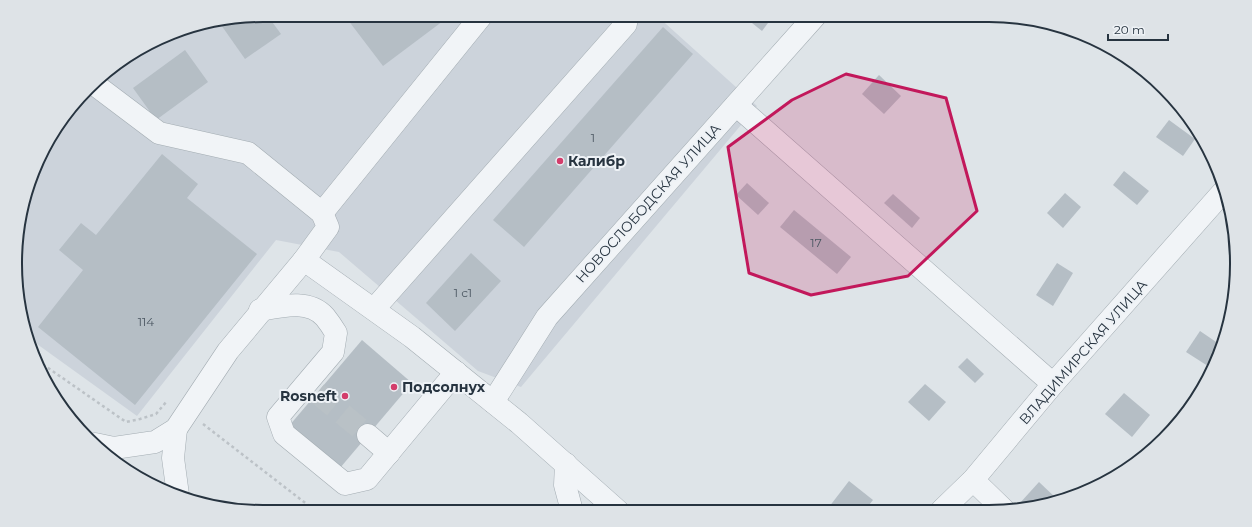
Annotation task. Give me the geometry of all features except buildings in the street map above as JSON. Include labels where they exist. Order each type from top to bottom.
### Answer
[{"type":"street","points":[[322,213],[476,22]]},
{"type":"street","name":"НОВОСЛОБОДСКАЯ УЛИЦА","points":[[493,402],[547,317],[810,22]]},
{"type":"street","points":[[374,309],[626,24]]},
{"type":"street","points":[[99,87],[159,133],[248,153],[322,213],[328,227],[304,260],[260,310],[228,351],[176,429],[155,442],[114,448],[105,446]]},
{"type":"street","points":[[736,104],[1053,384]]},
{"type":"street","name":"ВЛАДИМИРСКАЯ УЛИЦА","points":[[947,505],[973,480],[1053,384],[1220,195]]},
{"type":"street","points":[[304,260],[374,309],[456,372],[519,423],[611,505]]},
{"type":"street","points":[[260,310],[291,305],[311,308],[325,317],[336,333],[333,352],[312,388],[278,417],[284,434],[345,484],[367,479],[456,372]]},
{"type":"street","points":[[176,429],[173,458],[177,489]]},
{"type":"street","points":[[368,435],[388,453]]},
{"type":"street","points":[[566,464],[565,485],[570,505]]},
{"type":"street","points":[[973,480],[998,504]]},
{"type":"path","points":[[45,366],[126,422],[156,414],[168,400]]},
{"type":"path","points":[[206,418],[203,423],[307,505]]},
{"type":"highlighted area","points":[[846,74],[946,98],[977,211],[908,276],[811,295],[749,273],[728,147],[792,100]]},
{"type":"shaded area","points":[[264,22],[664,22],[757,106],[521,387],[478,371],[339,252],[276,240],[137,416],[36,343],[30,326],[24,295],[22,264],[24,232],[30,201],[40,171],[54,143],[72,116],[104,82],[116,72],[143,54],[171,40],[201,30],[216,27],[232,24]]},
{"type":"tunnel","points":[[317,393],[368,435]]},
{"type":"place","name":"Калибр","points":[[560,161]]},
{"type":"place","name":"Подсолнух","points":[[394,387]]},
{"type":"place","name":"Rosneft","points":[[345,396]]}]
